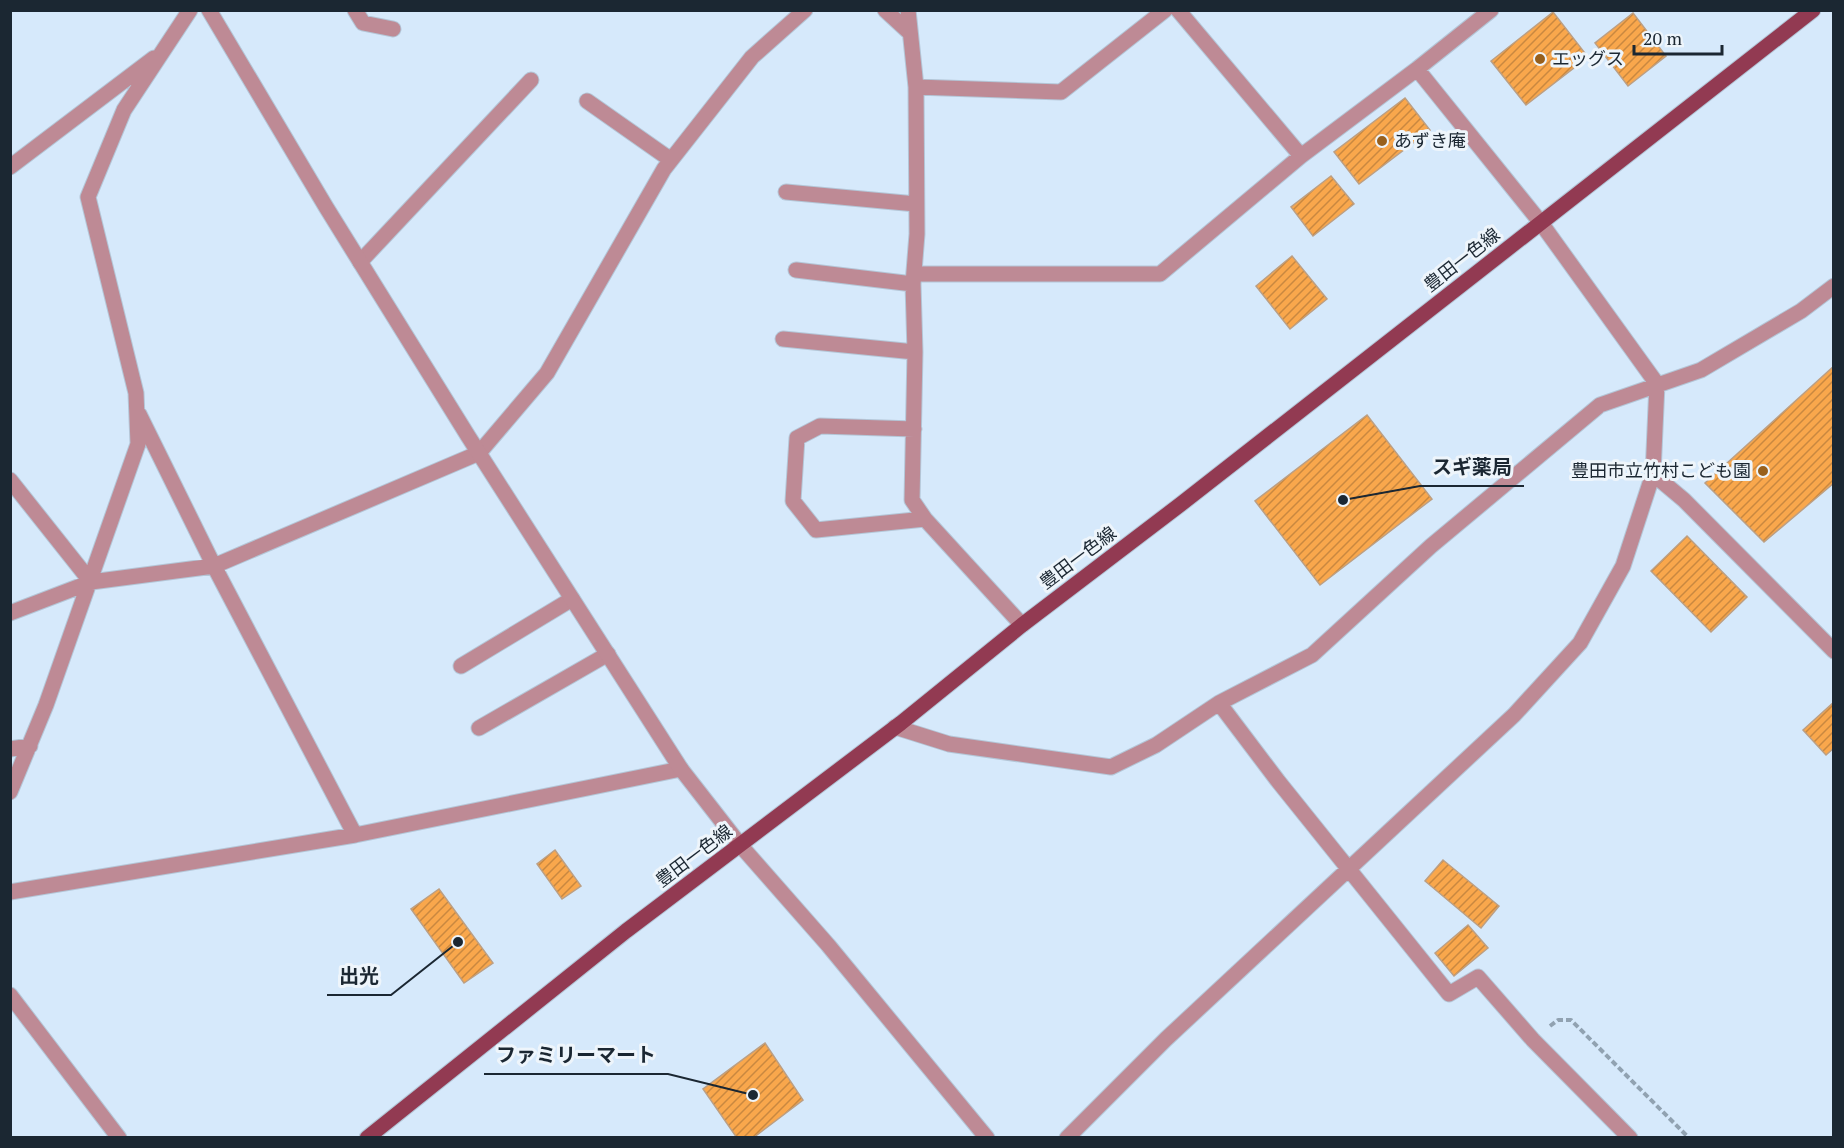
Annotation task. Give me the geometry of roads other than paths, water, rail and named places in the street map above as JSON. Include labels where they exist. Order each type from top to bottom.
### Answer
[{"type":"main road","name":"豊田一色線","points":[[367,1137],[626,931],[895,727],[1022,625],[1163,519],[1813,10]]},
{"type":"street","points":[[10,792],[30,746],[91,582],[138,444],[136,393],[88,197],[124,110],[190,10]]},
{"type":"street","points":[[209,10],[478,453],[681,770],[741,846],[828,945],[987,1137]]},
{"type":"street","points":[[355,10],[363,23],[393,29]]},
{"type":"street","points":[[10,613],[91,582],[214,566],[478,453],[547,373],[664,169],[752,57],[805,10]]},
{"type":"street","points":[[885,10],[910,33]]},
{"type":"street","points":[[908,10],[916,87],[912,501],[925,519],[1022,625]]},
{"type":"street","points":[[916,87],[1061,92],[1165,10]]},
{"type":"street","points":[[1178,10],[1301,156]]},
{"type":"street","points":[[796,270],[914,279],[1160,274],[1301,156],[1491,10]]},
{"type":"street","points":[[10,168],[163,50]]},
{"type":"street","points":[[1067,1137],[1166,1039],[1514,715],[1580,643],[1623,566],[1653,474],[1657,384],[1541,223],[1417,69]]},
{"type":"street","points":[[360,262],[531,80]]},
{"type":"street","points":[[587,100],[671,160]]},
{"type":"street","points":[[786,192],[916,204]]},
{"type":"street","points":[[895,727],[949,744],[1111,767],[1156,745],[1219,703],[1312,655],[1431,546],[1600,405],[1701,370],[1801,311],[1833,286]]},
{"type":"street","points":[[783,339],[915,352]]},
{"type":"street","points":[[136,408],[214,566],[355,836]]},
{"type":"street","points":[[914,429],[820,426],[797,438],[793,501],[816,530],[925,519]]},
{"type":"street","points":[[1653,474],[1684,501],[1833,651]]},
{"type":"street","points":[[14,490],[91,582]]},
{"type":"street","points":[[461,666],[573,600]]},
{"type":"street","points":[[479,728],[608,654]]},
{"type":"street","points":[[1219,703],[1449,994],[1478,977],[1533,1040],[1630,1137]]},
{"type":"street","points":[[10,749],[30,746]]},
{"type":"street","points":[[10,892],[355,836],[681,770]]},
{"type":"street","points":[[10,994],[119,1137]]},
{"type":"place","name":"エッグス","points":[[1540,59]]},
{"type":"place","name":"あずき庵","points":[[1382,141]]},
{"type":"place","name":"豊田市立竹村こども園","points":[[1763,471]]},
{"type":"place","name":"スギ薬局","points":[[1343,500]]},
{"type":"place","name":"出光","points":[[458,942]]},
{"type":"place","name":"ファミリーマート","points":[[753,1095]]}]
